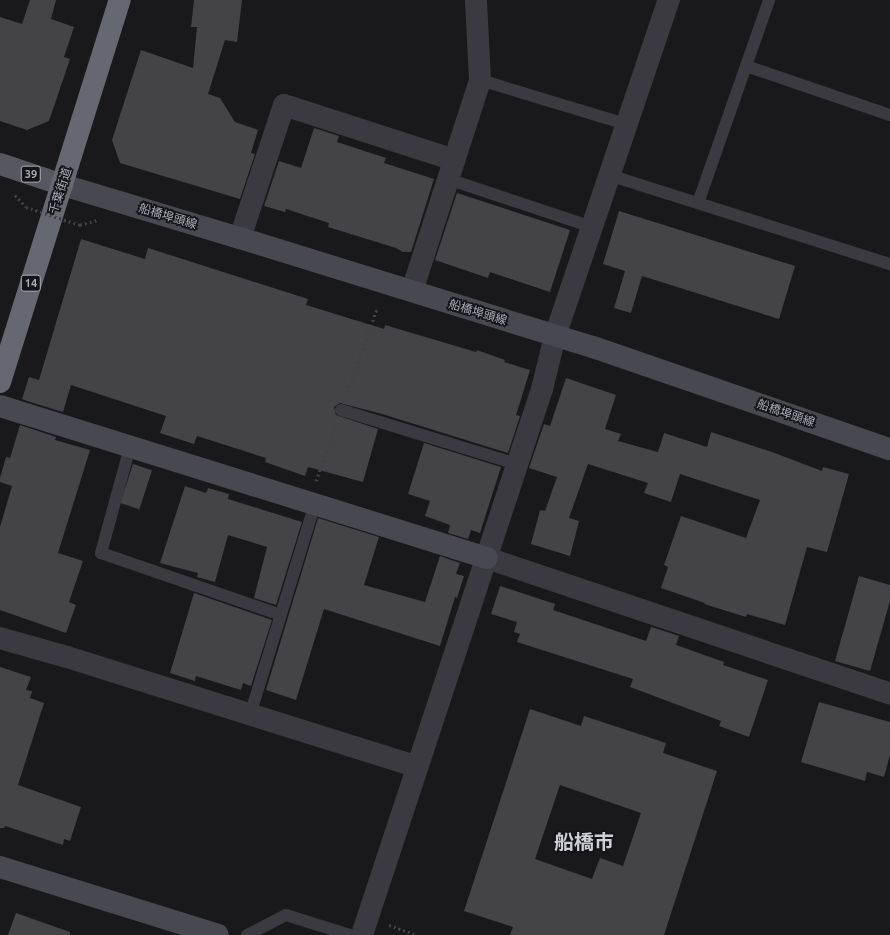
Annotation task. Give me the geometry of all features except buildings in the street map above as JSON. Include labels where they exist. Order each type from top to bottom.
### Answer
[{"type":"highway","name":"千葉街道","points":[[0,382],[120,0]]},
{"type":"main road","name":"39","points":[[0,164],[63,184]]},
{"type":"main road","name":"船橋埠頭線","points":[[63,184],[555,336],[890,449]]},
{"type":"main road","points":[[0,406],[487,558]]},
{"type":"main road","points":[[0,867],[182,930],[218,935]]},
{"type":"street","points":[[412,291],[480,80],[476,0]]},
{"type":"street","points":[[362,935],[542,389],[555,336],[669,0]]},
{"type":"street","points":[[240,238],[284,105],[451,170]]},
{"type":"street","points":[[487,558],[890,694]]},
{"type":"street","points":[[0,638],[67,657],[417,768]]},
{"type":"lane","points":[[698,203],[769,0]]},
{"type":"lane","points":[[746,66],[890,115]]},
{"type":"lane","points":[[480,80],[626,124]]},
{"type":"lane","points":[[451,170],[592,227]]},
{"type":"lane","points":[[609,175],[890,264]]},
{"type":"lane","points":[[341,410],[517,464]]},
{"type":"lane","points":[[130,447],[101,553],[281,615]]},
{"type":"lane","points":[[250,715],[315,504]]},
{"type":"lane","points":[[247,935],[286,914],[350,935]]},
{"type":"path","points":[[26,207],[80,225]]},
{"type":"path","points":[[382,922],[416,935]]},
{"type":"district","name":"船橋市","points":[[584,841]]}]
